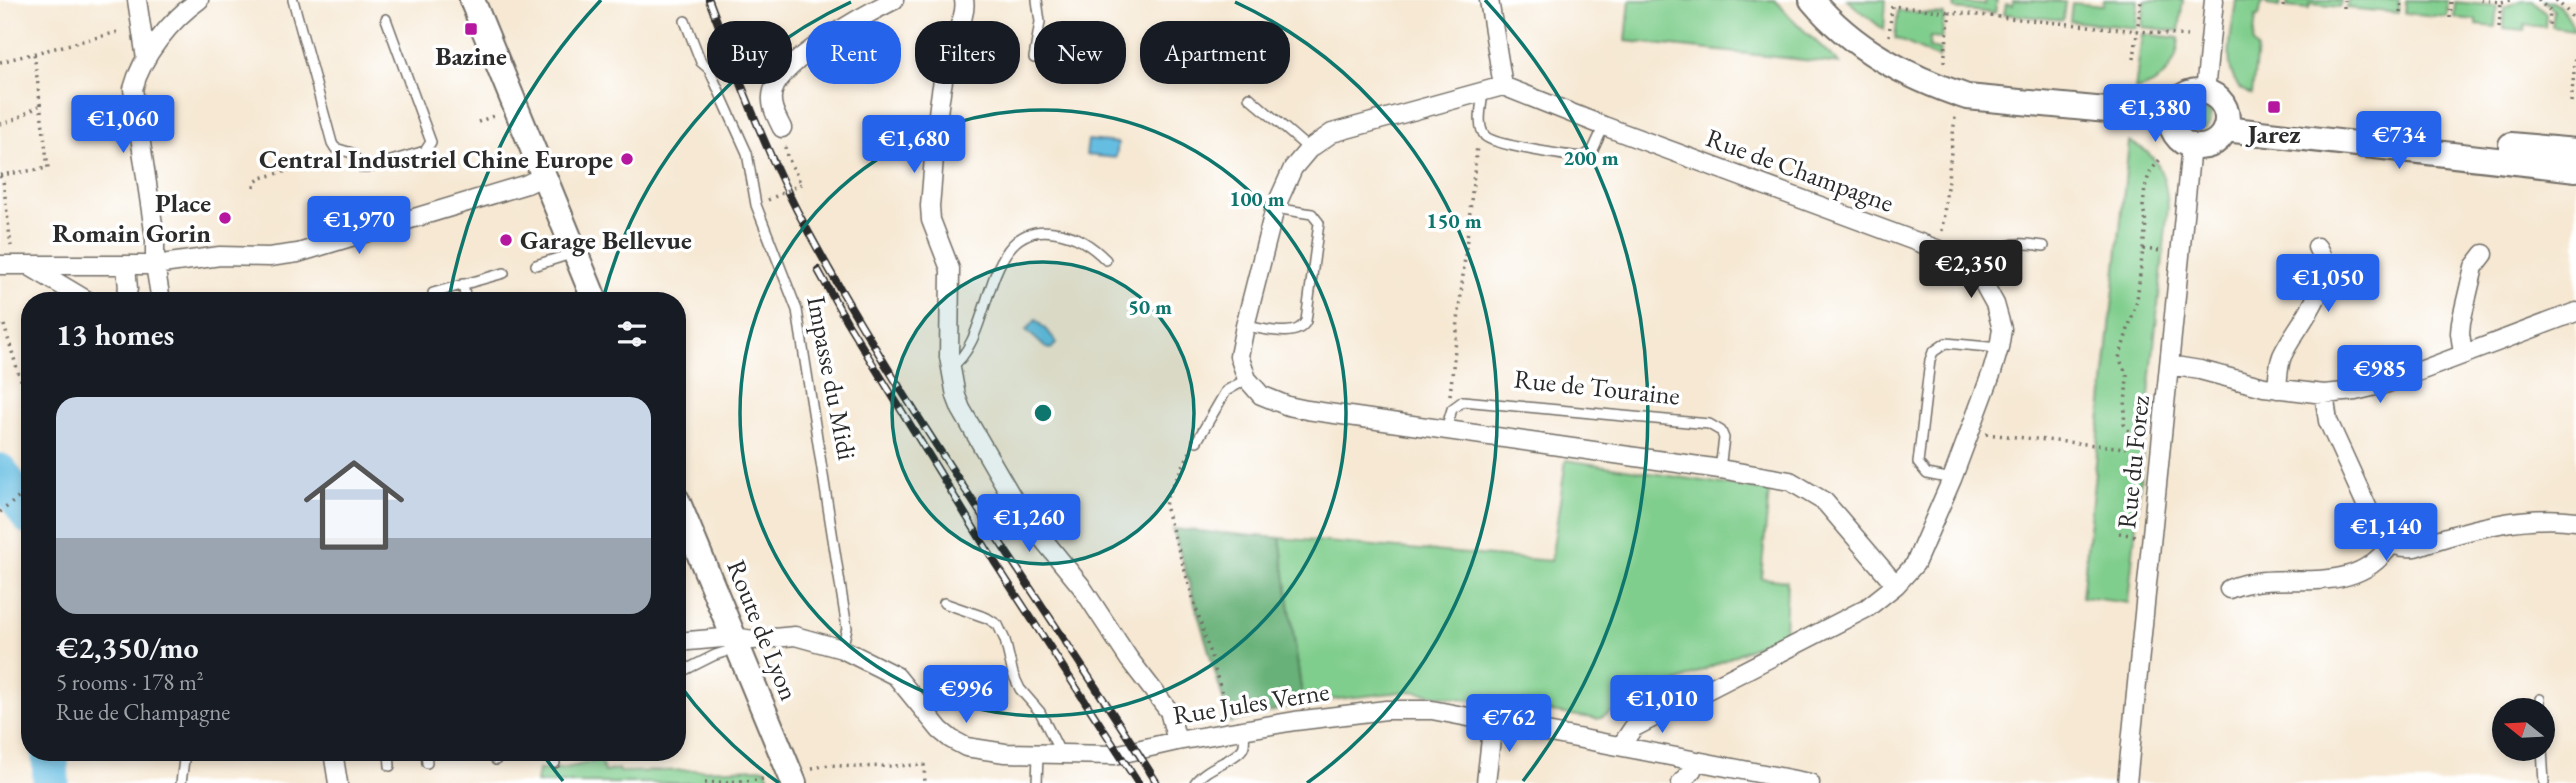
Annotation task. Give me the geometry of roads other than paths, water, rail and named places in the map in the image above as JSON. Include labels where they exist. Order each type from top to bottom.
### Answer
[{"type":"street","points":[[137,0],[146,58]]},
{"type":"street","points":[[160,292],[155,265],[155,238],[133,89],[137,74],[146,58],[188,8],[200,0]]},
{"type":"street","points":[[472,0],[592,292]]},
{"type":"street","points":[[782,128],[772,108],[772,93],[784,72],[854,21],[894,0]]},
{"type":"street","points":[[964,0],[964,10],[950,52],[940,107],[930,206],[932,220],[950,269],[949,348],[956,396],[1010,496],[1081,586],[1129,659],[1162,702],[1171,716],[1177,741]]},
{"type":"street","points":[[1489,0],[1503,86],[1332,133],[1309,149],[1293,168],[1275,208],[1244,326],[1239,356],[1247,379],[1261,395],[1288,406],[1790,481],[1825,502],[1896,584]]},
{"type":"street","points":[[1812,0],[1858,45],[1899,71],[1939,88],[1967,97],[2171,116]]},
{"type":"street","points":[[2205,92],[2214,0]]},
{"type":"street","name":"Rue de Champagne","points":[[1503,86],[1950,254],[1979,275],[1995,304],[2002,328],[1999,348],[1971,429],[1915,564],[1867,608],[1633,728],[1621,746]]},
{"type":"street","points":[[2195,91],[2205,92],[2218,99],[2226,120],[2220,137],[2210,145],[2191,146],[2174,131],[2171,116],[2182,97],[2195,91]]},
{"type":"street","points":[[2226,120],[2576,169]]},
{"type":"street","points":[[2338,135],[2576,151]]},
{"type":"street","name":"Rue du Forez","points":[[2127,783],[2191,146]]},
{"type":"street","points":[[14,266],[155,265],[220,256],[269,257],[298,253],[514,188],[544,176]]},
{"type":"street","points":[[2277,389],[2278,369],[2283,354],[2324,279],[2323,257],[2317,247]]},
{"type":"street","points":[[2463,354],[2459,333],[2461,322],[2474,267],[2484,254]]},
{"type":"street","points":[[126,265],[127,292]]},
{"type":"street","points":[[14,266],[69,292]]},
{"type":"street","points":[[2169,365],[2193,368],[2277,389],[2324,394],[2355,391],[2388,383],[2576,312]]},
{"type":"street","points":[[2324,394],[2329,421],[2379,533],[2390,544],[2403,548],[2415,547],[2482,528],[2525,521],[2576,521]]},
{"type":"street","name":"Route de Lyon","points":[[686,522],[736,642],[798,774]]},
{"type":"street","points":[[2230,589],[2253,581],[2333,580],[2362,570],[2381,559],[2390,544]]},
{"type":"street","name":"Rue Jules Verne","points":[[686,642],[736,642],[795,636],[842,649],[896,676],[940,730],[951,739],[982,751],[1038,755],[1115,755],[1177,741],[1386,709],[1438,710],[1810,783]]},
{"type":"street","points":[[1486,783],[1493,721]]},
{"type":"street","points":[[334,761],[338,783]]},
{"type":"street","points":[[1681,783],[1695,762]]},
{"type":"lane","points":[[293,0],[332,143],[335,148],[348,150],[362,168],[425,151],[431,142],[386,19]]},
{"type":"lane","points":[[1037,0],[1040,21]]},
{"type":"lane","name":"Impasse du Midi","points":[[685,21],[701,62],[709,69],[747,152],[756,205],[797,310],[847,628],[842,649]]},
{"type":"lane","points":[[1483,92],[1481,128],[1485,136],[1499,143],[1583,157],[1594,150],[1604,126]]},
{"type":"lane","points":[[1249,97],[1309,149]]},
{"type":"lane","points":[[1244,326],[1293,332],[1303,327],[1306,321],[1319,223],[1312,214],[1275,208]]},
{"type":"lane","points":[[951,367],[967,352],[996,273],[1007,253],[1020,239],[1036,230],[1064,233],[1087,243],[1106,260]]},
{"type":"lane","points":[[1979,275],[2007,245],[2014,242],[2044,246]]},
{"type":"lane","points":[[536,265],[576,252]]},
{"type":"lane","points":[[436,292],[505,273]]},
{"type":"lane","points":[[463,284],[464,292]]},
{"type":"lane","points":[[1952,479],[1927,474],[1918,463],[1933,352],[1946,343],[1999,348]]},
{"type":"lane","points":[[1197,441],[1226,391],[1247,379]]},
{"type":"lane","name":"Rue de Touraine","points":[[1446,429],[1455,405],[1463,401],[1709,424],[1721,431],[1724,438],[1720,469]]},
{"type":"lane","points":[[944,603],[987,618],[998,625],[1020,689],[1040,712],[1062,755]]},
{"type":"lane","points":[[686,670],[736,642]]},
{"type":"lane","points":[[1195,783],[1202,775],[1241,751],[1245,743],[1238,731]]},
{"type":"lane","points":[[1037,783],[1038,755]]},
{"type":"lane","points":[[181,783],[184,761]]},
{"type":"lane","points":[[390,761],[390,766]]},
{"type":"lane","points":[[2543,761],[2544,783]]},
{"type":"water","points":[[1088,140],[1118,143],[1116,158],[1086,155]]},
{"type":"water","points":[[1036,320],[1055,339],[1056,344],[1051,349],[1046,348],[1026,330]]},
{"type":"waterway","points":[[0,472],[21,504]]},
{"type":"waterway","points":[[50,761],[51,783]]},
{"type":"railway","points":[[709,0],[780,176],[849,304],[934,442],[1157,783]]},
{"type":"railway","points":[[818,270],[994,561],[1138,783]]},
{"type":"place","name":"Bazine","points":[[471,29]]},
{"type":"place","name":"Jarez","points":[[2274,107]]},
{"type":"place","name":"Central Industriel Chine Europe","points":[[627,159]]},
{"type":"place","name":"Place Romain Gorin","points":[[225,218]]},
{"type":"place","name":"Garage Bellevue","points":[[506,240]]}]
